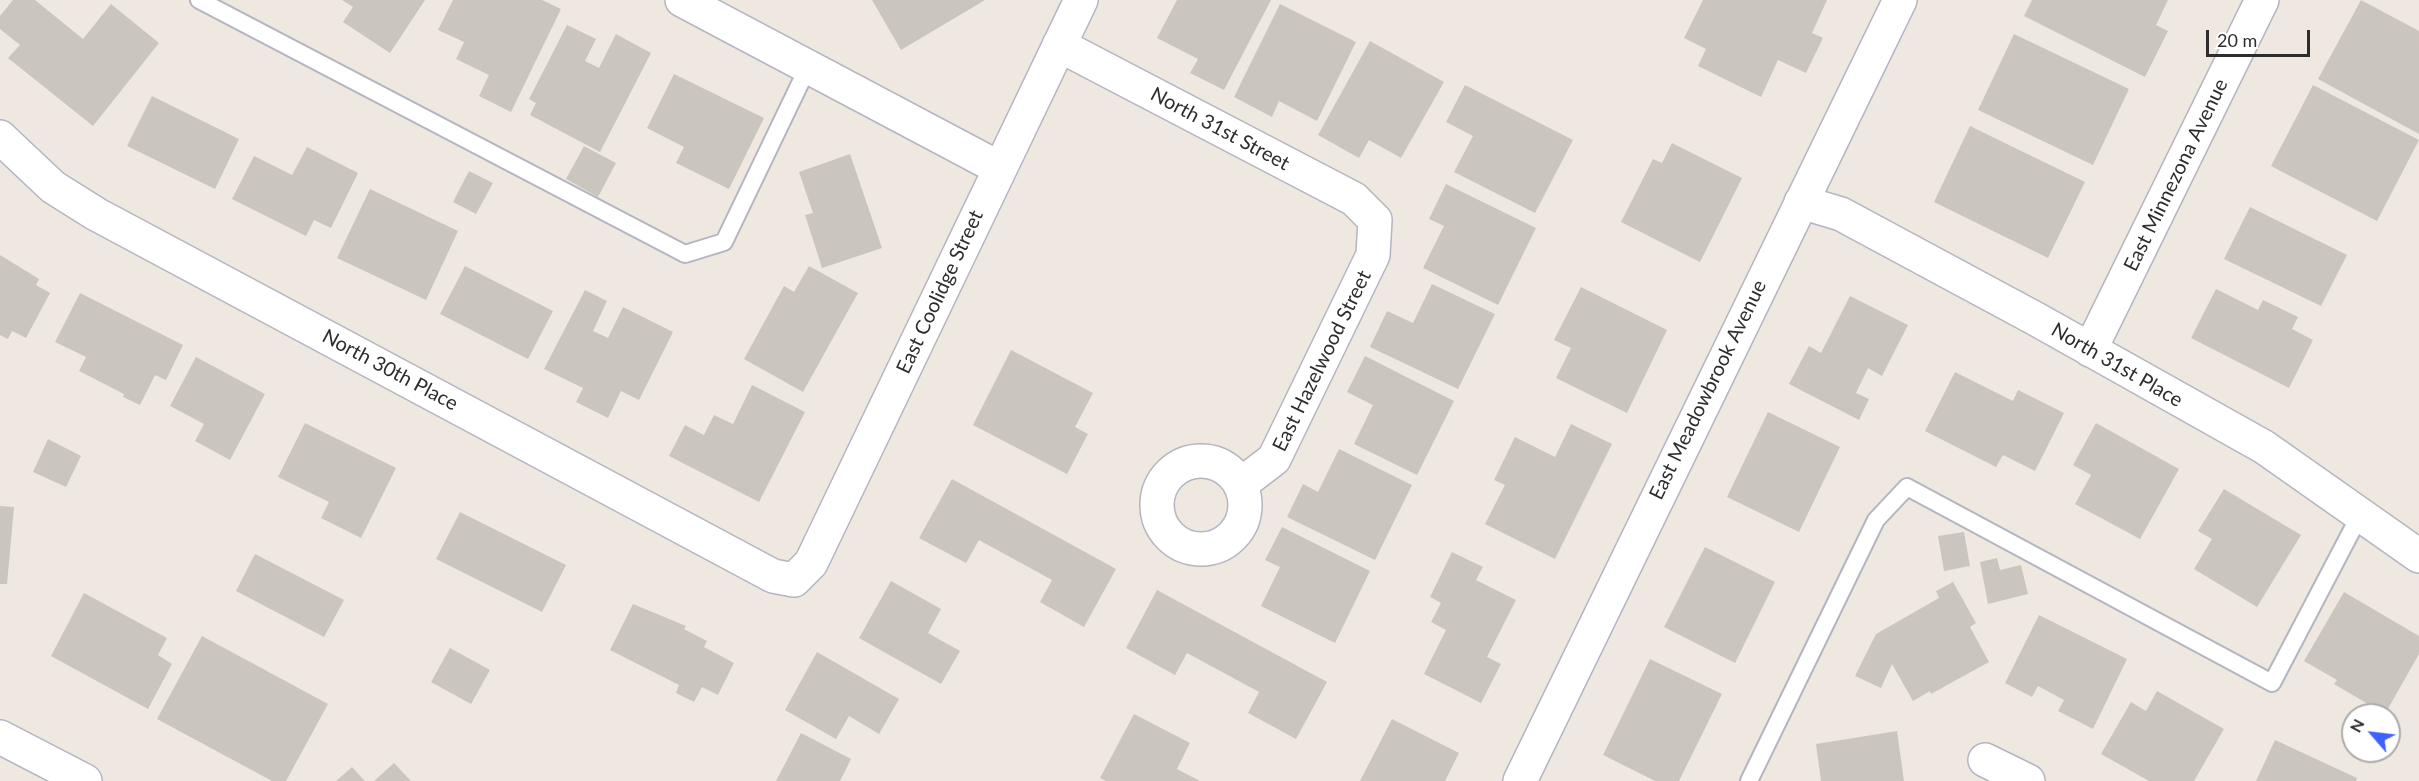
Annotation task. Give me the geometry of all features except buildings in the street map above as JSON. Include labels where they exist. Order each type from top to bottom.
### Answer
[{"type":"street","points":[[682,0],[999,168]]},
{"type":"street","name":"East Coolidge Street","points":[[794,580],[811,563],[1081,0]]},
{"type":"street","name":"East Meadowbrook Avenue","points":[[1520,781],[1900,0]]},
{"type":"street","name":"East Minnezona Avenue","points":[[2090,350],[2262,0]]},
{"type":"street","name":"North 31st Street","points":[[1059,45],[1354,199],[1375,220]]},
{"type":"street","name":"North 30th Place","points":[[0,137],[53,187],[96,214],[773,576],[794,580]]},
{"type":"street","name":"North 31st Place","points":[[1801,202],[1840,214],[2264,447],[2361,513],[2419,556]]},
{"type":"street","name":"East Hazelwood Street","points":[[1240,485],[1274,459],[1373,255],[1375,220]]},
{"type":"street","points":[[0,737],[85,781]]},
{"type":"street","points":[[1985,760],[2028,781]]},
{"type":"lane","points":[[199,0],[685,254],[724,242],[808,67]]},
{"type":"lane","points":[[1749,781],[1876,520],[1907,487],[2272,683],[2361,513]]}]
